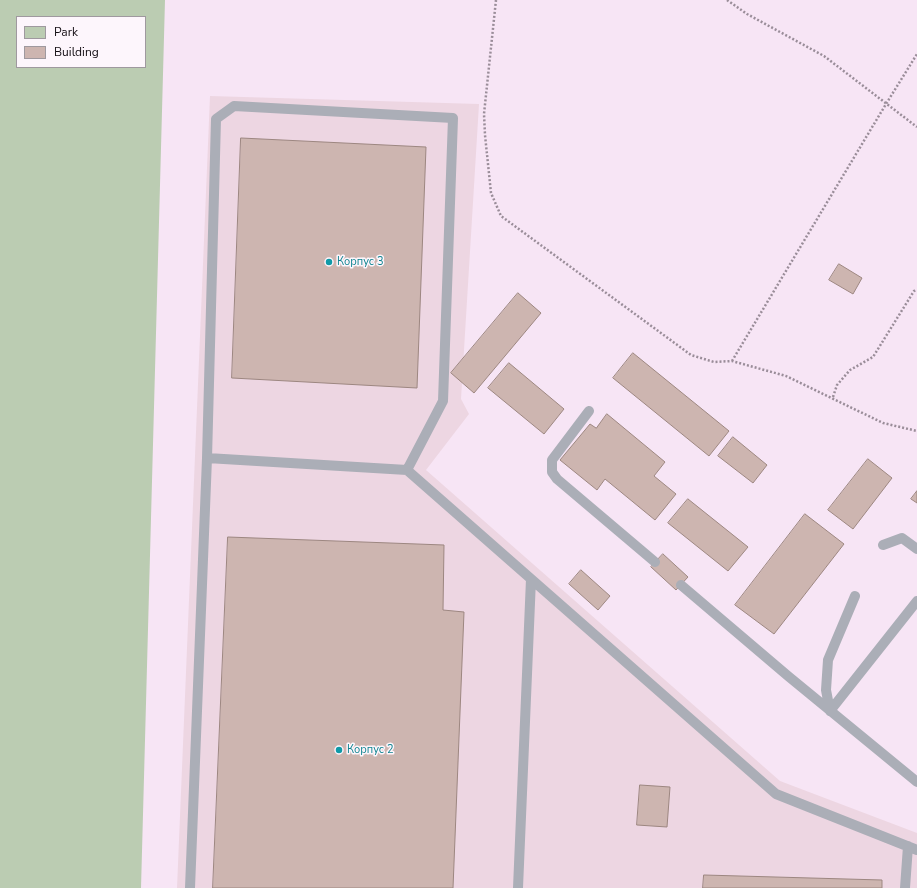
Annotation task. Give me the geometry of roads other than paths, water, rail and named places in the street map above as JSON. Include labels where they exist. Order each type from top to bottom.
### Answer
[{"type":"lane","points":[[190,888],[207,458],[216,119],[234,106],[453,118],[443,401],[407,470]]},
{"type":"lane","points":[[589,411],[552,460],[552,472],[557,479],[655,562]]},
{"type":"lane","points":[[207,458],[407,470],[776,794],[912,848],[905,888]]},
{"type":"lane","points":[[883,545],[902,538],[917,549]]},
{"type":"lane","points":[[518,888],[532,579]]},
{"type":"lane","points":[[681,585],[830,711],[917,782]]},
{"type":"lane","points":[[830,711],[826,690],[828,660],[855,596]]},
{"type":"lane","points":[[830,711],[917,601]]},
{"type":"place","name":"Корпус 3","points":[[329,262]]},
{"type":"place","name":"Корпус 2","points":[[339,750]]}]
